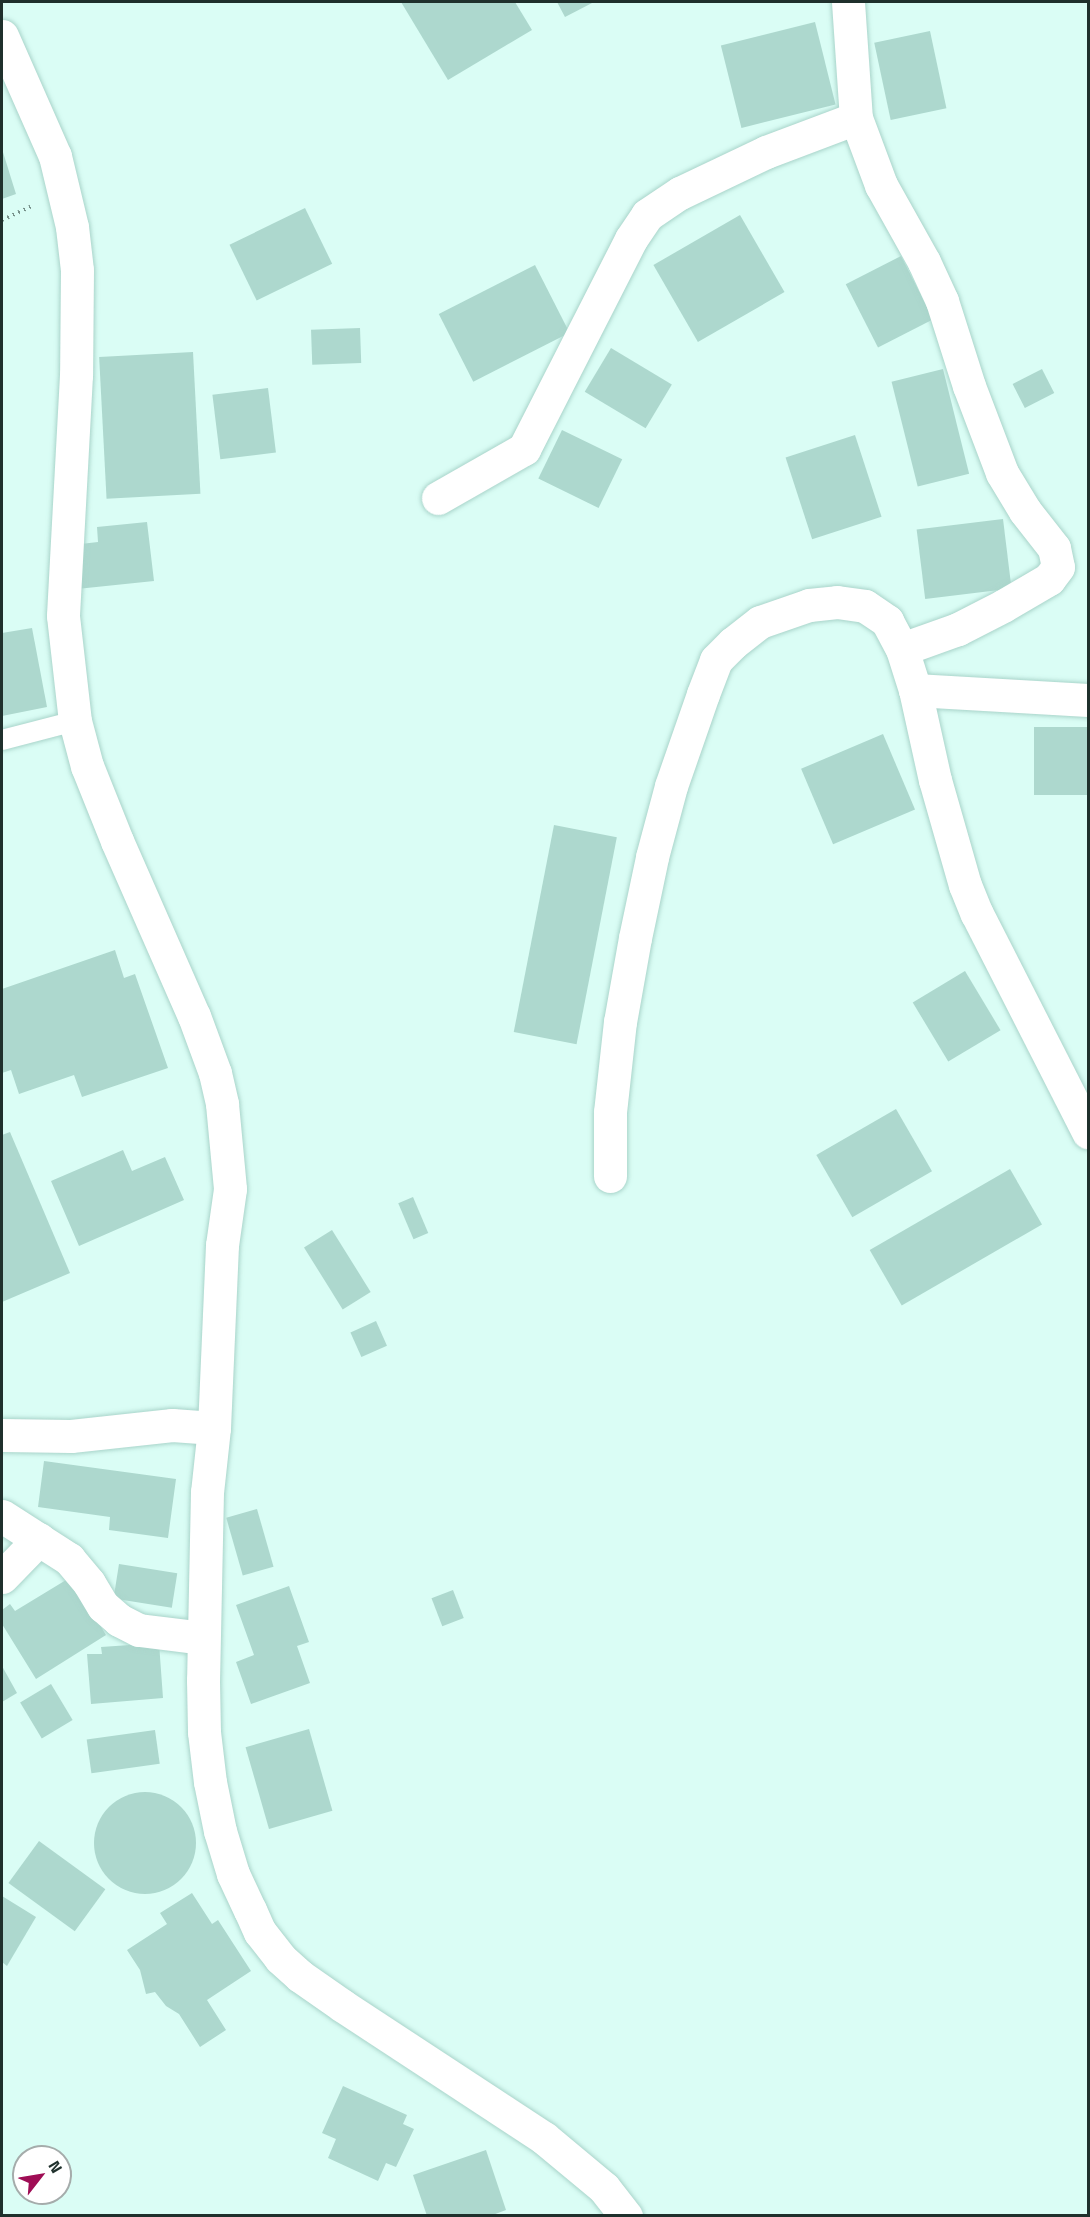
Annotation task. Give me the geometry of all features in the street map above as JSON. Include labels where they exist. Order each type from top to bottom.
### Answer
[{"type":"street","points":[[848,2],[856,118],[881,185],[924,262],[942,301],[969,386],[1002,473],[1054,548],[1058,567],[1049,579],[1003,606],[958,629],[902,648]]},
{"type":"street","points":[[2,36],[55,156],[72,228],[77,270],[76,375],[63,616],[75,721],[87,766],[117,841],[194,1016],[215,1073],[222,1104],[230,1189],[217,1328],[214,1428],[207,1492],[203,1638],[204,1732],[210,1782],[233,1874],[260,1932],[280,1958],[300,1976],[420,2059],[544,2138],[596,2181],[627,2216]]},
{"type":"street","points":[[438,498],[524,449],[631,239],[647,215],[680,193],[766,152],[856,118]]},
{"type":"street","points":[[610,1176],[610,1112],[617,1045],[635,938],[652,857],[671,786],[716,660],[760,622],[809,605],[837,602],[865,606],[887,621],[902,648],[915,690],[935,780],[965,885],[977,914],[1089,1132]]},
{"type":"street","points":[[915,690],[1089,700]]},
{"type":"street","points":[[2,1435],[71,1436],[172,1425],[214,1428]]},
{"type":"street","points":[[2,1516],[69,1559],[89,1583],[103,1606],[119,1620],[139,1630],[203,1638]]},
{"type":"street","points":[[2,1577],[39,1539]]},
{"type":"lane","points":[[2,740],[75,721]]},
{"type":"building","points":[[401,2],[515,2],[532,30],[448,80]]},
{"type":"building","points":[[557,2],[594,2],[565,17]]},
{"type":"building","points":[[815,22],[836,104],[741,128],[721,45]]},
{"type":"building","points":[[930,31],[946,108],[891,120],[874,43]]},
{"type":"building","points":[[2,149],[16,194],[2,199]]},
{"type":"building","points":[[305,208],[332,264],[257,301],[230,245]]},
{"type":"building","points":[[740,215],[784,292],[698,342],[653,265]]},
{"type":"building","points":[[901,256],[933,319],[878,347],[846,284]]},
{"type":"building","points":[[535,265],[570,333],[473,382],[439,314]]},
{"type":"building","points":[[360,328],[361,363],[312,365],[311,330]]},
{"type":"building","points":[[611,348],[672,385],[646,428],[585,392]]},
{"type":"building","points":[[193,352],[200,494],[107,499],[99,357]]},
{"type":"building","points":[[943,369],[969,474],[918,487],[892,382]]},
{"type":"building","points":[[1042,369],[1054,393],[1025,408],[1013,384]]},
{"type":"building","points":[[268,388],[276,453],[220,459],[212,395]]},
{"type":"building","points":[[562,430],[622,459],[599,508],[538,479]]},
{"type":"building","points":[[855,435],[882,517],[812,539],[786,458]]},
{"type":"building","points":[[1003,519],[1012,588],[925,599],[917,530]]},
{"type":"building","points":[[147,522],[154,581],[77,589],[72,545],[98,542],[97,527]]},
{"type":"building","points":[[32,628],[47,707],[2,716],[2,633]]},
{"type":"building","points":[[1034,727],[1088,727],[1088,795],[1034,795]]},
{"type":"building","points":[[883,734],[915,809],[833,844],[801,769]]},
{"type":"building","points":[[554,825],[617,837],[577,1044],[514,1032]]},
{"type":"building","points":[[115,950],[124,978],[135,974],[168,1068],[82,1097],[74,1075],[19,1094],[11,1070],[2,1073],[2,989]]},
{"type":"building","points":[[965,971],[1001,1030],[948,1062],[913,1002]]},
{"type":"building","points":[[896,1109],[932,1171],[852,1217],[816,1155]]},
{"type":"building","points":[[10,1132],[70,1273],[2,1302],[2,1135]]},
{"type":"building","points":[[123,1150],[132,1171],[165,1157],[184,1200],[79,1246],[51,1181]]},
{"type":"building","points":[[1010,1169],[1042,1224],[902,1305],[870,1250]]},
{"type":"building","points":[[413,1197],[428,1233],[414,1239],[398,1203]]},
{"type":"building","points":[[332,1230],[371,1292],[343,1309],[304,1247]]},
{"type":"building","points":[[376,1321],[387,1346],[361,1357],[350,1332]]},
{"type":"building","points":[[44,1461],[176,1479],[168,1538],[109,1530],[110,1517],[38,1507]]},
{"type":"building","points":[[257,1509],[274,1567],[243,1575],[226,1518]]},
{"type":"building","points":[[119,1564],[177,1573],[172,1608],[114,1599]]},
{"type":"building","points":[[71,1577],[106,1635],[36,1679],[2,1624],[2,1610],[10,1604],[15,1611]]},
{"type":"building","points":[[289,1586],[309,1642],[297,1646],[310,1683],[251,1704],[236,1662],[254,1655],[236,1605]]},
{"type":"building","points":[[453,1590],[464,1618],[442,1626],[432,1598]]},
{"type":"building","points":[[159,1643],[163,1698],[91,1704],[87,1654],[102,1654],[101,1647]]},
{"type":"building","points":[[2,1666],[17,1693],[2,1702]]},
{"type":"building","points":[[51,1684],[73,1720],[42,1739],[20,1703]]},
{"type":"building","points":[[309,1729],[332,1811],[269,1829],[246,1747]]},
{"type":"building","points":[[155,1730],[160,1764],[91,1773],[87,1740]]},
{"type":"building","points":[[145,1792],[164,1796],[181,1807],[192,1824],[196,1843],[192,1862],[181,1879],[164,1890],[145,1894],[126,1890],[109,1879],[98,1862],[94,1843],[98,1824],[109,1807],[126,1796]]},
{"type":"building","points":[[39,1841],[105,1889],[75,1931],[8,1883]]},
{"type":"building","points":[[192,1893],[212,1924],[218,1920],[251,1971],[207,2000],[226,2030],[200,2047],[179,2014],[166,2006],[155,1992],[146,1994],[140,1970],[127,1950],[167,1924],[160,1913]]},
{"type":"building","points":[[2,1896],[36,1917],[7,1966],[2,1962]]},
{"type":"building","points":[[343,2086],[407,2115],[403,2124],[414,2129],[396,2167],[386,2163],[378,2181],[328,2158],[336,2139],[322,2133]]},
{"type":"building","points":[[486,2150],[506,2210],[490,2216],[427,2216],[413,2175]]}]
